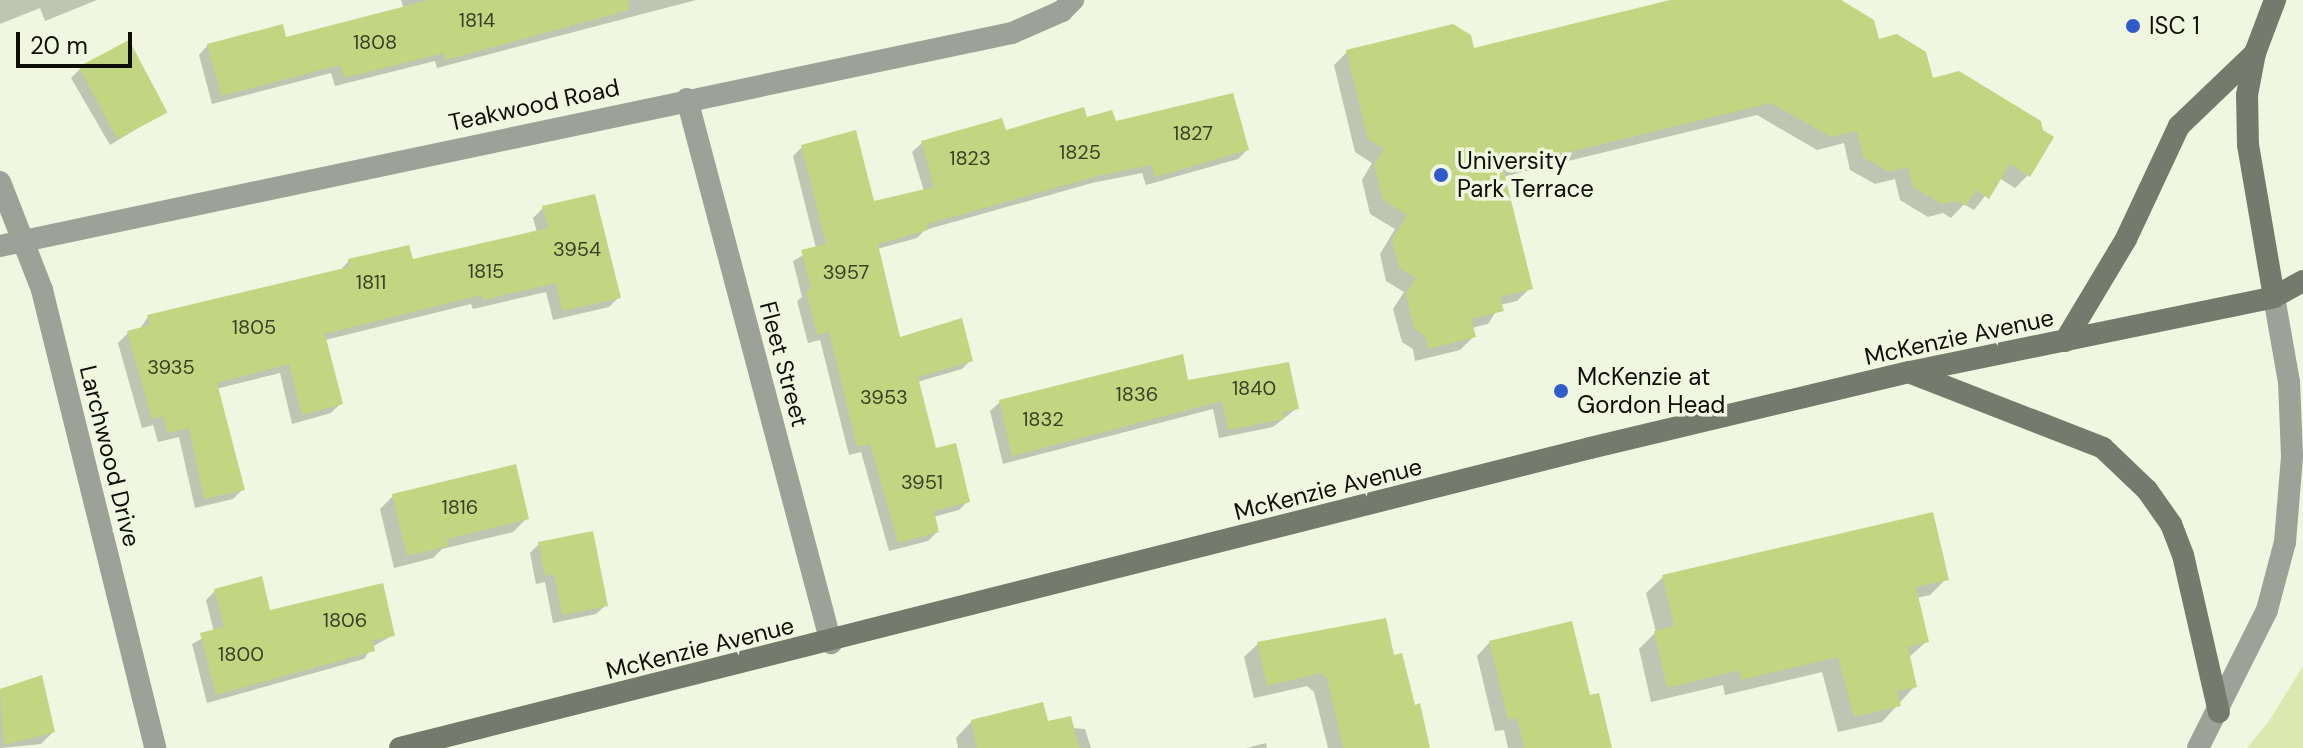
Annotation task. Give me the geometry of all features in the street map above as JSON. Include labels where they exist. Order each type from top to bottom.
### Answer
[{"type":"main road","points":[[2274,297],[2248,145],[2247,95],[2255,53],[2275,0]]},
{"type":"main road","points":[[2065,341],[2126,239],[2179,126],[2255,53]]},
{"type":"main road","name":"McKenzie Avenue","points":[[400,748],[831,643],[1574,452],[1910,372],[2274,297],[2303,281]]},
{"type":"main road","name":"McKenzie Avenue","points":[[2274,297],[2303,302]]},
{"type":"main road","points":[[1910,372],[2103,448],[2129,469],[2171,524],[2219,712]]},
{"type":"street","name":"Teakwood Road","points":[[0,246],[1012,33],[1062,11],[1073,0]]},
{"type":"street","name":"Fleet Street","points":[[687,99],[831,643]]},
{"type":"street","name":"Larchwood Drive","points":[[0,182],[26,240],[155,748]]},
{"type":"street","points":[[2198,748],[2219,712],[2267,610],[2290,507],[2289,382],[2274,297]]},
{"type":"green space","points":[[2303,666],[2303,748],[2247,748],[2269,721]]},
{"type":"building","points":[[429,0],[628,0],[629,10],[446,60],[444,53],[344,78],[340,65],[221,96],[207,44],[283,24],[286,37]]},
{"type":"building","name":"University Park Terrace","points":[[1670,0],[1841,0],[1874,20],[1879,39],[1897,34],[1926,52],[1933,78],[1959,71],[2041,121],[2043,130],[2054,137],[2030,177],[2010,164],[1989,199],[1976,190],[1966,206],[1957,201],[1942,204],[1913,187],[1908,167],[1889,172],[1863,157],[1857,131],[1831,137],[1771,103],[1503,168],[1533,289],[1500,297],[1504,311],[1471,319],[1476,337],[1428,349],[1425,336],[1414,329],[1406,294],[1416,278],[1399,268],[1392,240],[1407,215],[1383,200],[1374,165],[1384,149],[1368,139],[1346,50],[1453,24],[1471,35],[1474,48]]},
{"type":"building","points":[[129,40],[167,112],[117,139],[79,67]]},
{"type":"building","points":[[1233,93],[1249,150],[1155,177],[1151,165],[1102,175],[927,224],[928,230],[878,244],[900,337],[962,318],[973,361],[918,377],[936,448],[956,443],[970,502],[934,511],[939,532],[898,543],[870,444],[857,447],[829,332],[817,335],[806,290],[811,289],[801,250],[826,244],[801,145],[856,130],[874,201],[934,187],[921,141],[1002,118],[1006,130],[1084,107],[1087,117],[1112,110],[1116,121]]},
{"type":"building","points":[[595,194],[621,298],[562,311],[556,283],[483,300],[481,295],[325,334],[343,404],[302,415],[289,364],[217,383],[245,490],[204,499],[189,428],[168,433],[163,416],[152,419],[127,331],[150,325],[147,315],[349,267],[348,259],[409,245],[413,259],[548,228],[542,206]]},
{"type":"building","points":[[1183,354],[1188,380],[1289,362],[1299,409],[1283,412],[1284,419],[1228,430],[1222,401],[1012,456],[999,400]]},
{"type":"building","points":[[516,464],[529,519],[447,539],[448,546],[407,556],[392,494]]},
{"type":"building","points":[[1933,512],[1949,580],[1916,587],[1929,642],[1908,647],[1917,687],[1897,691],[1901,706],[1854,717],[1838,657],[1741,680],[1739,670],[1667,688],[1654,631],[1674,626],[1662,575]]},
{"type":"building","points":[[593,531],[608,606],[562,615],[554,574],[545,576],[538,542]]},
{"type":"building","points":[[262,576],[270,610],[383,583],[395,636],[373,640],[375,651],[216,695],[200,633],[224,627],[214,589]]},
{"type":"building","points":[[1386,618],[1394,655],[1402,653],[1415,705],[1420,703],[1430,748],[1343,748],[1327,678],[1321,673],[1267,686],[1257,642]]},
{"type":"building","points":[[1572,621],[1590,695],[1599,693],[1612,748],[1524,748],[1517,718],[1508,719],[1489,641]]},
{"type":"building","points":[[42,675],[55,732],[4,745],[0,689]]},
{"type":"building","points":[[1043,702],[1048,721],[1071,716],[1079,748],[977,748],[971,720]]},
{"type":"place","name":"ISC 1","points":[[2133,26]]},
{"type":"place","name":"University Park Terrace","points":[[1441,175]]},
{"type":"place","name":"McKenzie at Gordon Head","points":[[1561,391]]}]
